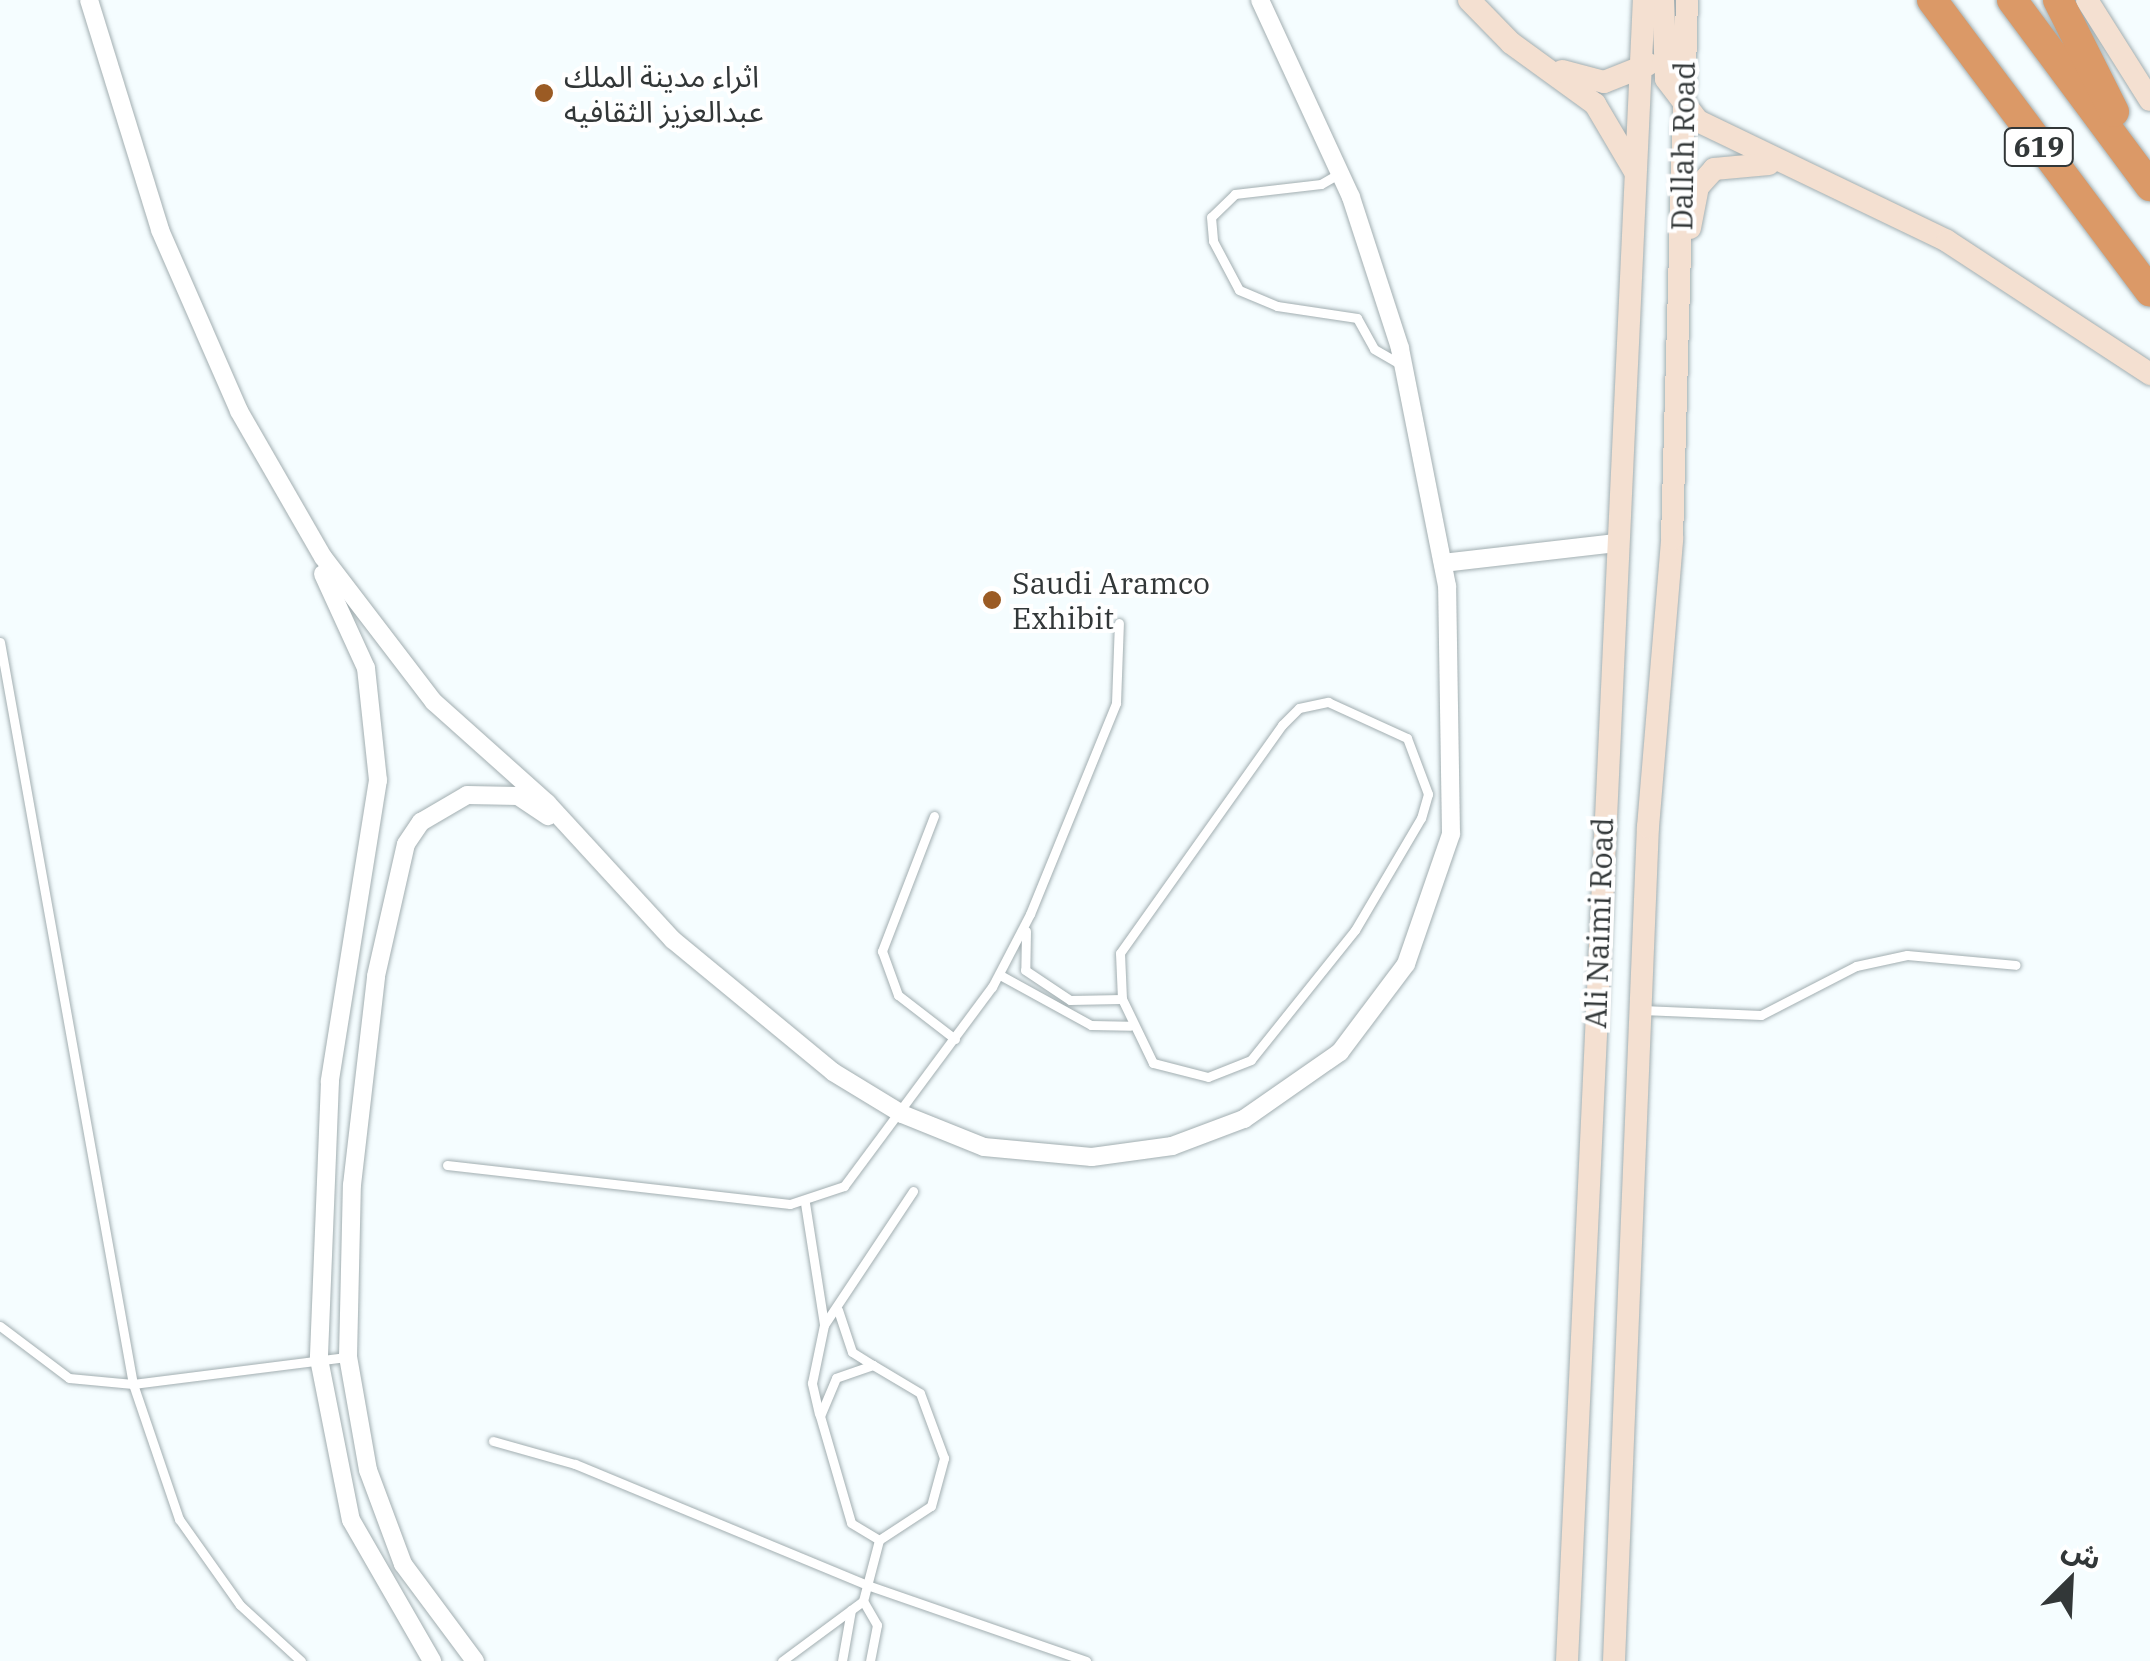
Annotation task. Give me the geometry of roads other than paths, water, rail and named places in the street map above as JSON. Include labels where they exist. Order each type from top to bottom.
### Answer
[{"type":"highway","name":"619","points":[[1932,0],[2150,291]]},
{"type":"highway","name":"619","points":[[2012,0],[2150,186]]},
{"type":"highway","points":[[2058,0],[2150,176]]},
{"type":"main road","points":[[1469,0],[1510,44],[1595,104],[1638,185]]},
{"type":"main road","name":"Dallah Road","points":[[1638,185],[1651,62],[1644,0]]},
{"type":"main road","points":[[1663,0],[1651,62],[1683,105],[1718,134],[1838,189],[2012,278],[2150,374]]},
{"type":"main road","points":[[2087,0],[2150,100]]},
{"type":"main road","points":[[1510,44],[1584,79],[1651,62],[1687,3]]},
{"type":"main road","name":"Dallah Road","points":[[1681,292],[1687,3]]},
{"type":"main road","points":[[1681,292],[1694,203],[1714,169],[1760,161],[1838,189]]},
{"type":"main road","name":"Ali Naimi Road","points":[[1568,1661],[1616,543],[1638,185]]},
{"type":"main road","name":"Ali Naimi Road","points":[[1614,1661],[1642,1010],[1681,292]]},
{"type":"street","points":[[89,0],[118,114],[194,318],[310,536],[366,668],[378,780],[330,1081],[319,1359],[351,1520],[432,1661]]},
{"type":"street","points":[[310,536],[434,702],[577,836],[673,940],[834,1072],[902,1114],[984,1147],[1128,1155],[1244,1119],[1350,1042],[1406,964],[1442,880],[1456,790],[1443,563],[1404,366],[1340,172],[1260,0]]},
{"type":"street","points":[[1443,563],[1616,543]]},
{"type":"street","points":[[476,1661],[404,1564],[384,1518],[348,1357],[359,1103],[406,844],[447,801],[493,792],[518,796],[577,836]]},
{"type":"lane","points":[[1340,172],[1220,203],[1212,241],[1239,290],[1277,306],[1357,318],[1374,349],[1404,366]]},
{"type":"lane","points":[[447,1165],[805,1202],[861,1171],[1000,975],[1030,914],[1116,703],[1120,624]]},
{"type":"lane","points":[[0,642],[133,1384],[179,1519],[240,1604],[301,1661]]},
{"type":"lane","points":[[1328,702],[1407,738],[1428,794],[1422,818],[1355,930],[1252,1060],[1208,1078],[1153,1064],[1130,1026],[1122,999],[1120,952],[1299,708],[1328,702]]},
{"type":"lane","points":[[934,816],[882,952],[898,994],[955,1040]]},
{"type":"lane","points":[[1030,914],[1026,970],[1070,1000],[1122,999]]},
{"type":"lane","points":[[1642,1010],[1760,1015],[1856,966],[1907,955],[2016,965]]},
{"type":"lane","points":[[1000,975],[1091,1025],[1130,1026]]},
{"type":"lane","points":[[824,1326],[913,1192]]},
{"type":"lane","points":[[805,1202],[824,1326],[812,1383],[851,1524],[879,1540]]},
{"type":"lane","points":[[838,1310],[852,1352],[920,1393],[944,1458],[931,1506],[879,1540],[864,1602],[877,1625],[870,1661]]},
{"type":"lane","points":[[0,1326],[68,1378],[133,1384],[348,1357]]},
{"type":"lane","points":[[820,1416],[836,1378],[873,1365]]},
{"type":"lane","points":[[493,1441],[621,1481],[867,1586],[1086,1661]]},
{"type":"lane","points":[[782,1661],[864,1602]]},
{"type":"lane","points":[[842,1661],[851,1610]]},
{"type":"place","name":"اثراء مدينة الملك عبدالعزيز الثقافيه","points":[[544,93]]},
{"type":"place","name":"Saudi Aramco Exhibit","points":[[992,600]]}]
